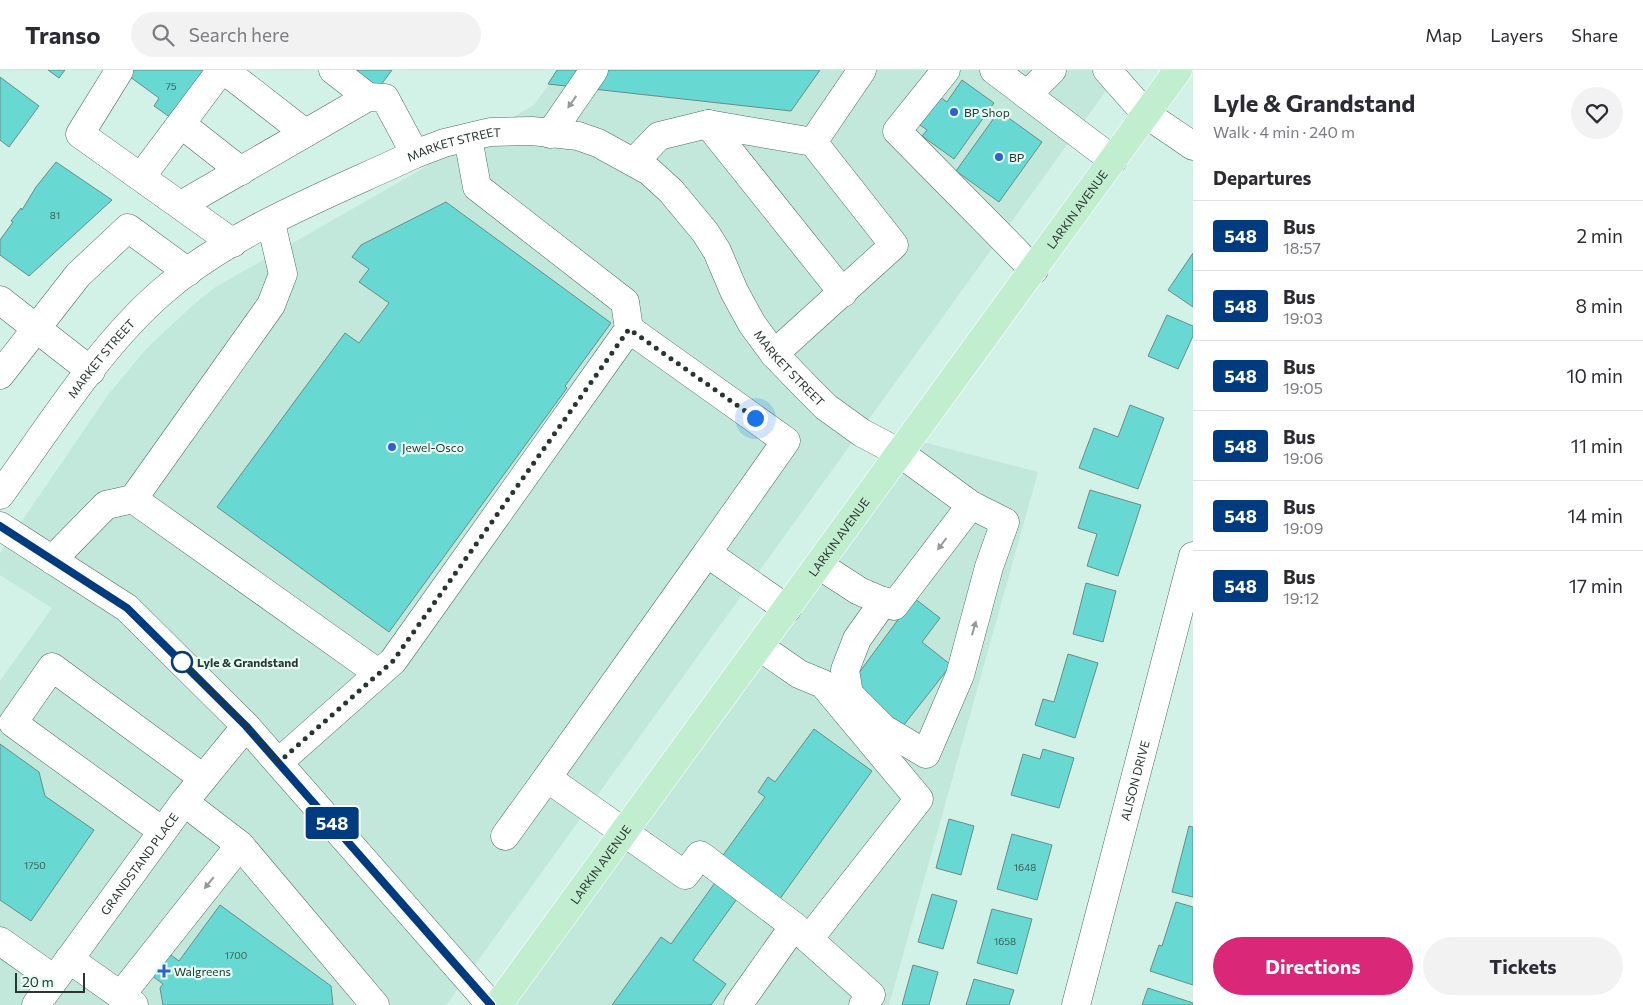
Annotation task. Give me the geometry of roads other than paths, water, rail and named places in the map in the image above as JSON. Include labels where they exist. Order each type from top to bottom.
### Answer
[{"type":"main road","name":"LARKIN AVENUE","points":[[498,1005],[1178,70]]},
{"type":"street","points":[[141,177],[223,70],[305,133]]},
{"type":"street","points":[[333,70],[368,97]]},
{"type":"street","points":[[550,134],[594,70]]},
{"type":"street","points":[[813,142],[862,70]]},
{"type":"street","points":[[946,70],[897,131],[1034,270]]},
{"type":"street","points":[[994,70],[1113,160]]},
{"type":"street","points":[[1026,95],[1052,70]]},
{"type":"street","points":[[1107,70],[1146,114],[1193,146]]},
{"type":"street","points":[[119,71],[80,134],[233,243]]},
{"type":"street","points":[[180,206],[368,97],[385,98],[416,154]]},
{"type":"street","points":[[181,124],[241,171]]},
{"type":"street","points":[[708,124],[843,293]]},
{"type":"street","points":[[634,162],[659,136],[708,124],[813,142],[894,245],[774,354]]},
{"type":"street","name":"MARKET STREET","points":[[0,496],[91,371],[126,327],[162,291],[233,243],[416,154],[490,132],[532,131],[578,136],[598,143],[634,162],[648,171],[671,191],[700,226],[717,251],[742,308],[774,354],[826,407],[862,433],[900,453],[971,505],[1005,522],[989,567],[960,675],[926,754],[884,729],[849,694],[845,670],[857,639],[889,603]]},
{"type":"street","points":[[468,138],[477,186],[624,302],[629,329],[786,441],[505,836]]},
{"type":"street","points":[[52,560],[106,505],[133,499],[271,305],[282,274],[271,223]]},
{"type":"street","points":[[0,375],[78,276],[128,228],[188,272]]},
{"type":"street","points":[[0,300],[91,371]]},
{"type":"street","points":[[279,762],[393,661],[629,329]]},
{"type":"street","points":[[133,499],[378,674]]},
{"type":"street","points":[[819,565],[859,591],[889,603],[971,505]]},
{"type":"street","points":[[0,526],[127,608],[246,726],[491,1005]]},
{"type":"street","points":[[707,553],[787,609]]},
{"type":"street","name":"ALISON DRIVE","points":[[1076,1005],[1193,556]]},
{"type":"street","points":[[738,1005],[919,799],[823,684],[799,674],[760,647]]},
{"type":"street","points":[[162,832],[13,723],[52,667],[202,778]]},
{"type":"street","name":"GRANDSTAND PLACE","points":[[36,1005],[202,778],[246,726]]},
{"type":"street","points":[[547,778],[685,875],[700,855],[802,932],[871,995],[863,1005]]},
{"type":"street","points":[[184,802],[240,845],[375,1005]]},
{"type":"street","points":[[0,940],[128,1000],[240,845]]},
{"type":"place","name":"BP Shop","points":[[954,112]]},
{"type":"place","name":"BP","points":[[999,157]]},
{"type":"place","name":"Jewel-Osco","points":[[392,447]]},
{"type":"place","name":"Lyle & Grandstand","points":[[182,662]]},
{"type":"place","name":"Walgreens","points":[[164,971]]}]
